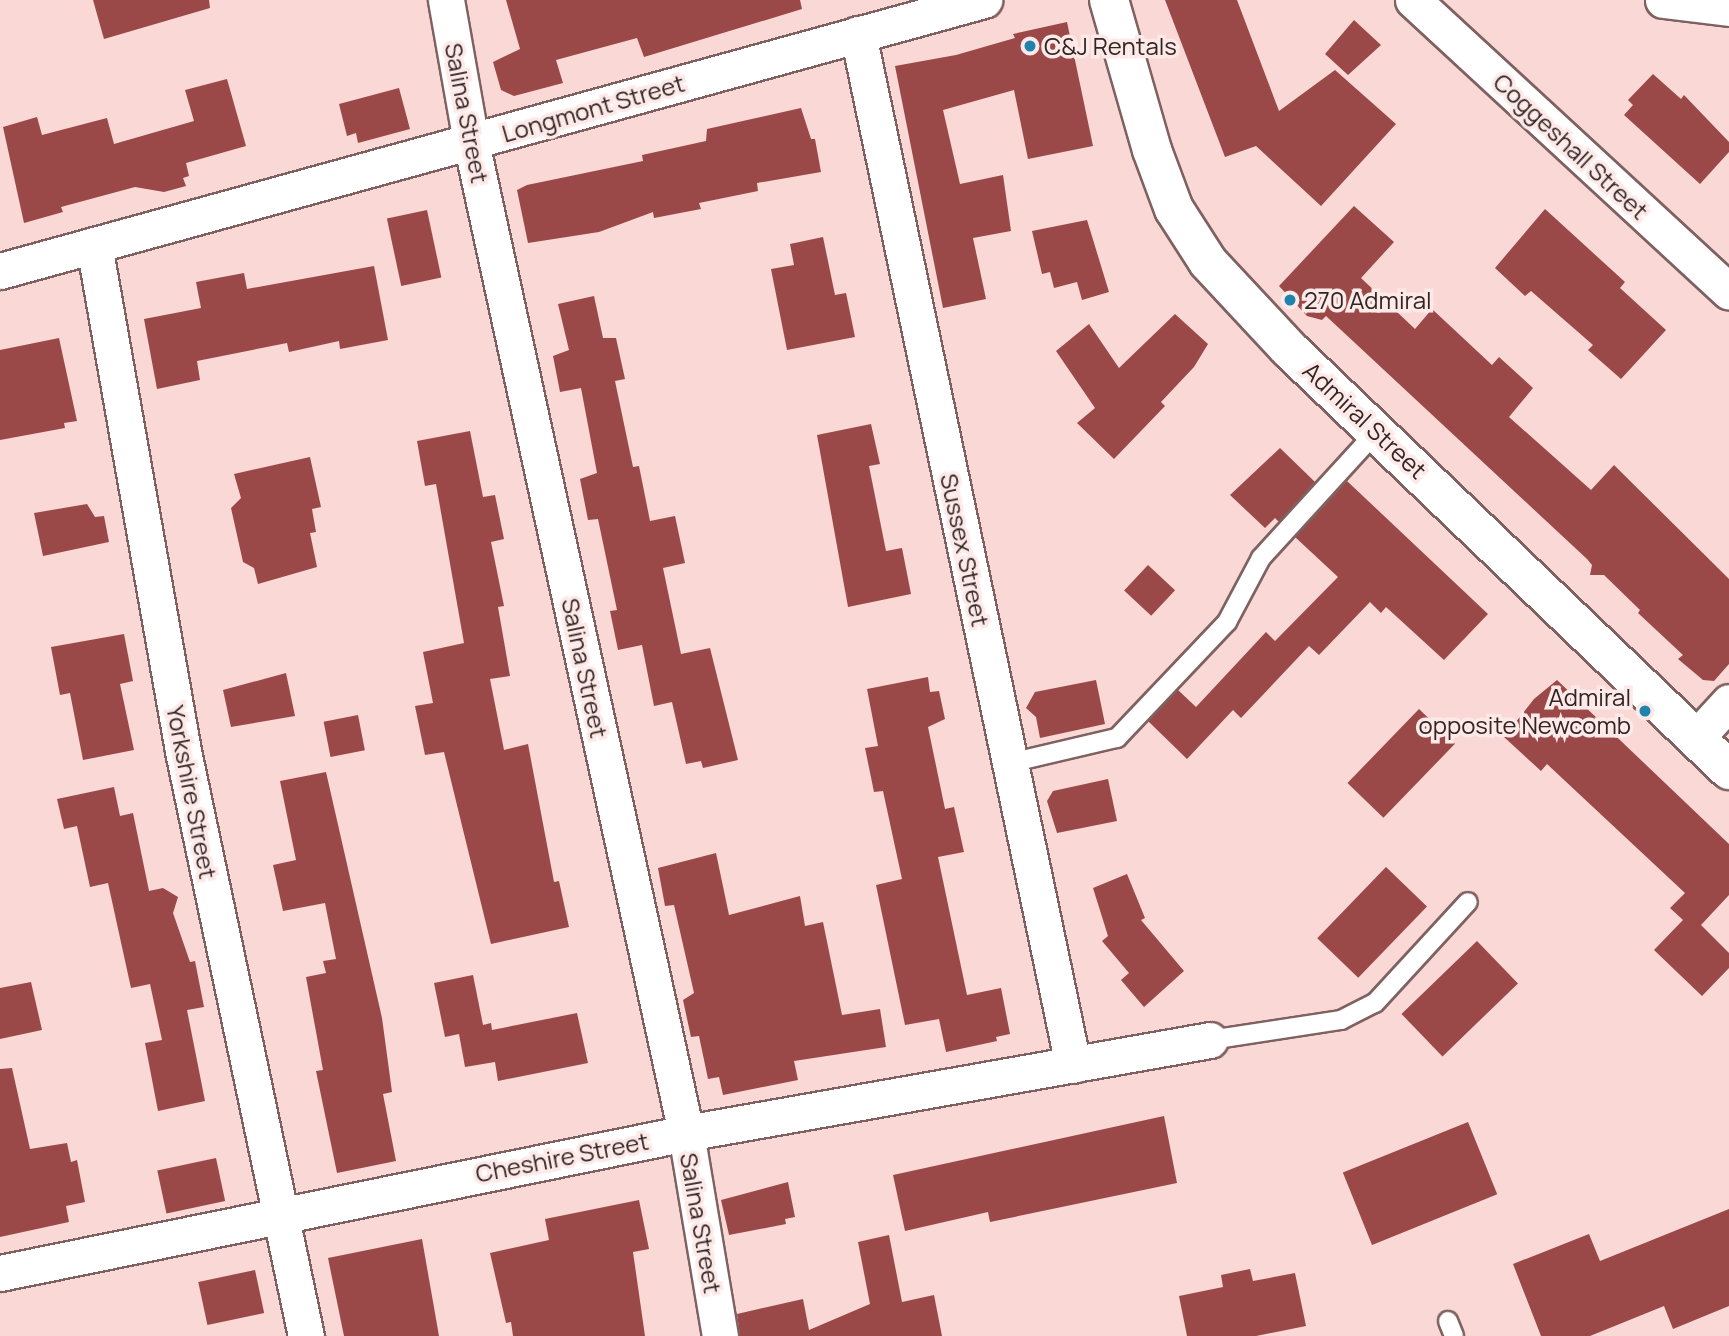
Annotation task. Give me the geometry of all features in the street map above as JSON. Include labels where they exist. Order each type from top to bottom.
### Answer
[{"type":"main road","name":"Admiral Street","points":[[1109,0],[1152,150],[1174,209],[1208,262],[1289,349],[1729,770]]},
{"type":"street","name":"Salina Street","points":[[446,0],[471,142],[686,1133],[720,1336]]},
{"type":"street","name":"Longmont Street","points":[[0,271],[984,0]]},
{"type":"street","name":"Coggeshall Street","points":[[1413,0],[1729,292]]},
{"type":"street","points":[[1663,0],[1729,8]]},
{"type":"street","name":"Sussex Street","points":[[858,34],[1073,1065]]},
{"type":"street","name":"Yorkshire Street","points":[[94,245],[183,751],[306,1336]]},
{"type":"street","points":[[1695,739],[1729,702]]},
{"type":"street","name":"Cheshire Street","points":[[0,1273],[278,1213],[686,1133],[1210,1040]]},
{"type":"lane","points":[[1010,763],[1117,738],[1227,622],[1261,558],[1377,431]]},
{"type":"lane","points":[[1210,1040],[1341,1020],[1375,1003],[1468,902]]},
{"type":"building","points":[[93,0],[209,0],[210,8],[104,39]]},
{"type":"building","points":[[506,0],[800,0],[802,9],[644,57],[637,38],[556,60],[563,83],[514,96],[501,90],[493,62],[520,49]]},
{"type":"building","points":[[1165,0],[1237,0],[1279,111],[1335,70],[1396,124],[1321,206],[1256,146],[1225,157]]},
{"type":"building","points":[[1354,20],[1381,45],[1348,75],[1325,54]]},
{"type":"building","points":[[1067,22],[1093,146],[1028,159],[1014,90],[943,110],[960,184],[1003,175],[1011,231],[973,238],[986,299],[943,308],[895,66],[956,55],[1015,38],[1013,34]]},
{"type":"building","points":[[1653,74],[1681,99],[1684,95],[1729,142],[1729,152],[1700,184],[1624,115],[1633,105],[1628,100]]},
{"type":"building","points":[[227,79],[246,146],[186,163],[189,176],[183,178],[186,186],[164,192],[135,187],[61,207],[63,212],[24,223],[3,127],[37,117],[42,135],[107,118],[114,144],[194,121],[185,90]]},
{"type":"building","points":[[399,88],[410,129],[358,143],[356,133],[347,136],[339,104]]},
{"type":"building","points":[[801,108],[811,139],[815,139],[821,172],[757,183],[758,191],[699,203],[701,209],[654,218],[653,212],[599,232],[528,243],[517,190],[527,185],[643,161],[642,155],[706,141],[707,129]]},
{"type":"building","points":[[1354,206],[1394,242],[1361,278],[1415,329],[1432,309],[1492,365],[1499,357],[1533,388],[1509,417],[1591,490],[1614,465],[1729,579],[1729,664],[1714,681],[1703,680],[1678,659],[1683,655],[1638,613],[1640,610],[1604,575],[1590,575],[1592,565],[1587,559],[1326,316],[1322,320],[1307,316],[1279,286]]},
{"type":"building","points":[[1545,209],[1625,282],[1620,288],[1666,330],[1621,379],[1588,350],[1593,345],[1531,291],[1525,296],[1495,268]]},
{"type":"building","points":[[427,210],[441,277],[401,286],[387,219]]},
{"type":"building","points":[[1087,220],[1109,292],[1082,300],[1077,282],[1054,288],[1050,272],[1042,274],[1032,231]]},
{"type":"building","points":[[823,237],[835,295],[846,293],[855,337],[787,350],[771,269],[794,265],[790,244]]},
{"type":"building","points":[[374,266],[388,340],[340,349],[339,341],[289,352],[287,343],[197,361],[200,380],[157,389],[144,319],[201,308],[196,282],[244,273],[247,289]]},
{"type":"building","points":[[594,296],[603,338],[616,338],[625,379],[615,381],[633,467],[639,466],[650,521],[675,516],[685,563],[663,568],[681,654],[710,648],[738,760],[703,768],[701,761],[686,764],[672,702],[654,706],[642,645],[618,650],[610,611],[617,610],[598,519],[588,520],[580,479],[597,473],[581,388],[560,392],[553,356],[569,350],[558,304]]},
{"type":"building","points":[[1175,314],[1208,344],[1194,367],[1161,402],[1165,406],[1114,459],[1077,423],[1095,408],[1056,351],[1089,324],[1119,368]]},
{"type":"building","points":[[59,338],[77,421],[64,423],[65,428],[0,440],[0,350]]},
{"type":"building","points":[[871,424],[880,464],[869,466],[886,551],[902,548],[911,594],[848,607],[817,435]]},
{"type":"building","points":[[470,431],[483,497],[495,495],[504,539],[491,542],[504,606],[498,607],[510,676],[490,679],[504,750],[528,744],[554,882],[559,881],[569,927],[491,944],[444,752],[425,755],[415,706],[433,703],[423,652],[464,643],[436,484],[425,486],[417,441]]},
{"type":"building","points":[[1280,448],[1315,482],[1279,522],[1275,518],[1265,528],[1230,495]]},
{"type":"building","points":[[310,457],[321,507],[312,509],[316,532],[310,533],[317,567],[258,584],[254,568],[243,562],[231,508],[241,498],[234,474]]},
{"type":"building","points":[[1347,481],[1488,614],[1444,660],[1386,607],[1381,613],[1370,602],[1319,655],[1309,646],[1241,718],[1233,710],[1187,759],[1148,721],[1178,690],[1196,707],[1266,632],[1275,641],[1338,577],[1295,537]]},
{"type":"building","points":[[87,504],[95,517],[104,516],[109,542],[43,556],[34,513]]},
{"type":"building","points":[[1148,565],[1175,590],[1151,616],[1124,591]]},
{"type":"building","points":[[124,634],[133,681],[120,684],[134,750],[83,760],[70,693],[60,695],[51,647]]},
{"type":"building","points":[[286,673],[295,716],[231,727],[223,690]]},
{"type":"building","points":[[928,677],[930,692],[939,691],[945,719],[928,727],[945,809],[954,807],[964,852],[938,857],[967,995],[1001,988],[1010,1034],[996,1037],[997,1041],[946,1052],[939,1019],[905,1025],[876,885],[902,879],[883,791],[874,792],[865,748],[878,746],[867,689]]},
{"type":"building","points":[[1096,680],[1105,724],[1040,738],[1036,717],[1026,708],[1035,692]]},
{"type":"building","points":[[1557,680],[1729,844],[1729,895],[1701,925],[1729,953],[1729,968],[1702,996],[1654,950],[1683,920],[1670,908],[1685,893],[1547,764],[1541,771],[1504,737],[1534,699]]},
{"type":"building","points":[[1419,709],[1455,744],[1383,818],[1347,783]]},
{"type":"building","points":[[358,715],[365,750],[331,757],[324,722]]},
{"type":"building","points":[[326,772],[382,1018],[392,1092],[383,1094],[396,1161],[337,1173],[316,1071],[323,1070],[306,977],[326,973],[323,961],[336,959],[325,903],[283,911],[273,865],[296,860],[280,781]]},
{"type":"building","points":[[1108,779],[1117,821],[1057,833],[1047,801],[1053,791]]},
{"type":"building","points":[[114,787],[120,816],[133,813],[149,891],[163,888],[178,897],[173,913],[190,962],[195,961],[204,1007],[187,1010],[205,1101],[158,1111],[145,1043],[162,1040],[150,984],[131,988],[108,883],[90,887],[77,826],[64,829],[57,799]]},
{"type":"building","points":[[716,853],[729,915],[800,896],[805,926],[823,922],[842,1015],[880,1009],[886,1047],[794,1061],[798,1080],[723,1095],[719,1077],[708,1079],[699,1036],[691,1037],[683,1000],[694,993],[674,905],[665,906],[658,868]]},
{"type":"building","points":[[1386,867],[1427,907],[1358,978],[1317,938]]},
{"type":"building","points":[[1127,874],[1145,918],[1141,920],[1184,971],[1144,1007],[1121,980],[1129,973],[1102,941],[1108,936],[1093,888]]},
{"type":"building","points":[[1477,941],[1518,983],[1442,1056],[1401,1014]]},
{"type":"building","points":[[473,975],[483,1025],[491,1023],[492,1030],[577,1013],[588,1063],[498,1081],[495,1062],[465,1067],[459,1034],[445,1037],[434,983]]},
{"type":"building","points":[[31,982],[42,1030],[0,1039],[0,988]]},
{"type":"building","points":[[12,1068],[30,1149],[67,1143],[71,1162],[77,1160],[85,1202],[66,1206],[69,1222],[0,1237],[0,1069]]},
{"type":"building","points":[[1164,1116],[1177,1183],[990,1222],[988,1212],[905,1231],[893,1175]]},
{"type":"building","points":[[1468,1122],[1497,1194],[1372,1245],[1343,1173]]},
{"type":"building","points":[[216,1158],[225,1201],[166,1214],[157,1170]]},
{"type":"building","points":[[788,1182],[795,1217],[785,1219],[786,1224],[729,1235],[721,1200]]},
{"type":"building","points":[[639,1200],[649,1249],[633,1252],[645,1336],[513,1336],[511,1322],[506,1323],[490,1253],[549,1240],[545,1219]]},
{"type":"building","points":[[1729,1209],[1729,1306],[1673,1329],[1664,1306],[1590,1336],[1541,1336],[1513,1264],[1589,1234],[1600,1261]]},
{"type":"building","points":[[889,1235],[902,1302],[934,1295],[942,1336],[740,1336],[737,1314],[803,1299],[809,1330],[870,1304],[858,1242]]},
{"type":"building","points":[[422,1239],[439,1336],[344,1336],[328,1258]]},
{"type":"building","points":[[1250,1269],[1253,1281],[1295,1273],[1306,1326],[1256,1336],[1187,1336],[1179,1296],[1223,1287],[1221,1275]]},
{"type":"building","points":[[255,1270],[264,1313],[207,1325],[198,1282]]},
{"type":"place","name":"C&J Rentals","points":[[1030,46]]},
{"type":"place","name":"270 Admiral","points":[[1290,300]]},
{"type":"place","name":"Admiral opposite Newcomb","points":[[1645,711]]}]
